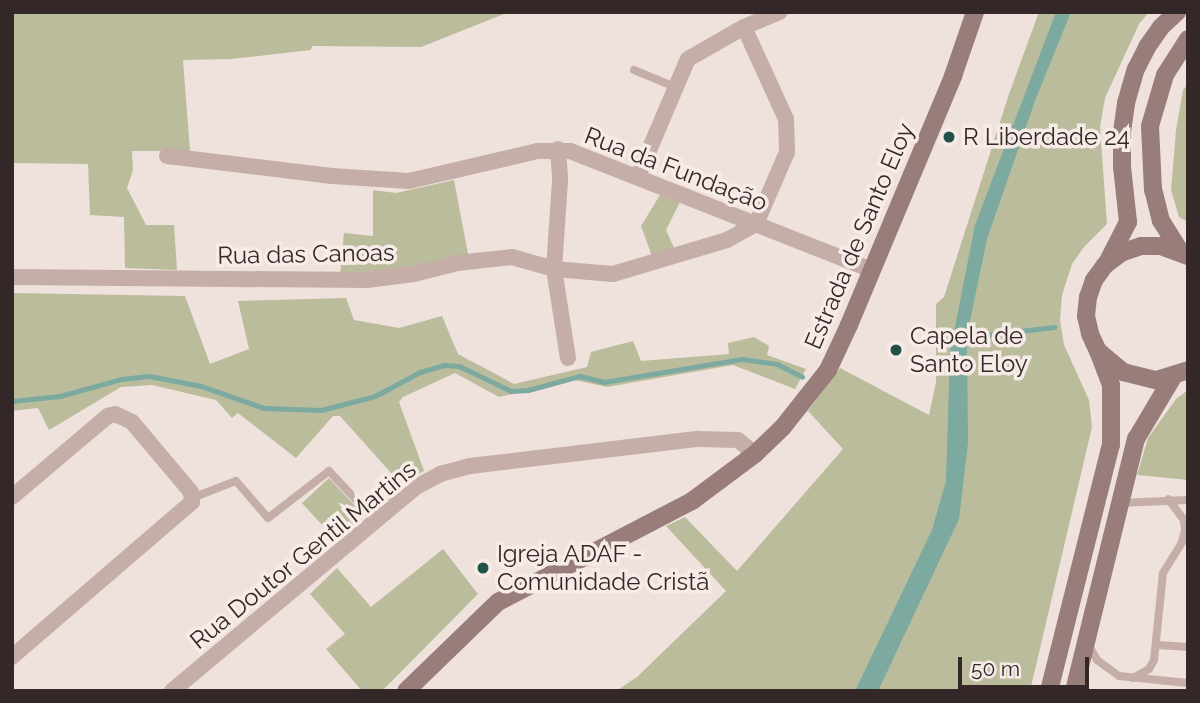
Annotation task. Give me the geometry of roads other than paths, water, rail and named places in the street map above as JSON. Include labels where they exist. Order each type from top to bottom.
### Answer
[{"type":"main road","name":"Estrada de Santo Eloy","points":[[406,691],[498,603],[692,501],[755,454],[783,427],[828,370],[953,76],[975,12]]},
{"type":"main road","points":[[1049,691],[1111,445],[1111,385],[1090,334],[1088,297],[1094,280],[1128,222],[1122,132],[1126,103],[1136,69],[1161,27],[1177,12]]},
{"type":"main road","points":[[1184,253],[1161,221],[1153,190],[1150,126],[1165,75],[1188,39]]},
{"type":"main road","points":[[1105,265],[1121,253],[1140,246],[1161,246],[1184,253]]},
{"type":"main road","points":[[1098,351],[1123,373],[1139,378],[1180,374]]},
{"type":"main road","points":[[1074,691],[1136,439],[1180,374]]},
{"type":"street","points":[[638,176],[688,59],[744,27],[780,12]]},
{"type":"street","points":[[744,27],[786,119],[787,152],[756,224]]},
{"type":"street","points":[[558,149],[560,181],[554,269],[568,358]]},
{"type":"street","name":"Rua da Fundação","points":[[167,156],[332,176],[409,181],[558,149],[638,176],[872,270]]},
{"type":"street","name":"Rua das Canoas","points":[[12,276],[367,280],[415,274],[457,263],[512,257],[554,269],[613,274],[727,240],[756,224]]},
{"type":"street","points":[[12,497],[108,416],[115,414],[132,422],[191,492],[192,498],[191,505],[12,657]]},
{"type":"street","name":"Rua Doutor Gentil Martins","points":[[172,691],[416,487],[440,474],[470,466],[719,438],[745,442],[755,454]]},
{"type":"lane","points":[[634,70],[675,87]]},
{"type":"lane","points":[[192,498],[236,481],[268,518],[329,471],[376,521]]},
{"type":"lane","points":[[1133,678],[1149,669],[1158,645],[1163,573],[1182,542],[1185,530],[1184,520],[1168,499]]},
{"type":"lane","points":[[1120,503],[1188,500]]},
{"type":"lane","points":[[1086,636],[1097,660],[1113,673],[1175,686],[1188,683]]},
{"type":"lane","points":[[1158,645],[1188,647]]},
{"type":"water","points":[[1056,12],[1071,12],[1036,98],[987,239],[967,335],[968,443],[959,519],[878,691],[855,691],[932,530],[946,481],[950,352],[975,225]]},
{"type":"waterway","points":[[965,324],[977,336],[1054,327]]},
{"type":"waterway","points":[[12,401],[60,396],[121,379],[149,376],[201,386],[264,408],[321,410],[375,396],[420,372],[445,365],[459,366],[511,391],[528,390],[580,376],[604,382],[742,359],[777,364],[802,377]]},
{"type":"place","name":"R Liberdade 24","points":[[949,137]]},
{"type":"place","name":"Capela de Santo Eloy","points":[[896,350]]},
{"type":"place","name":"Igreja ADAF - Comunidade Cristã","points":[[483,568]]}]
